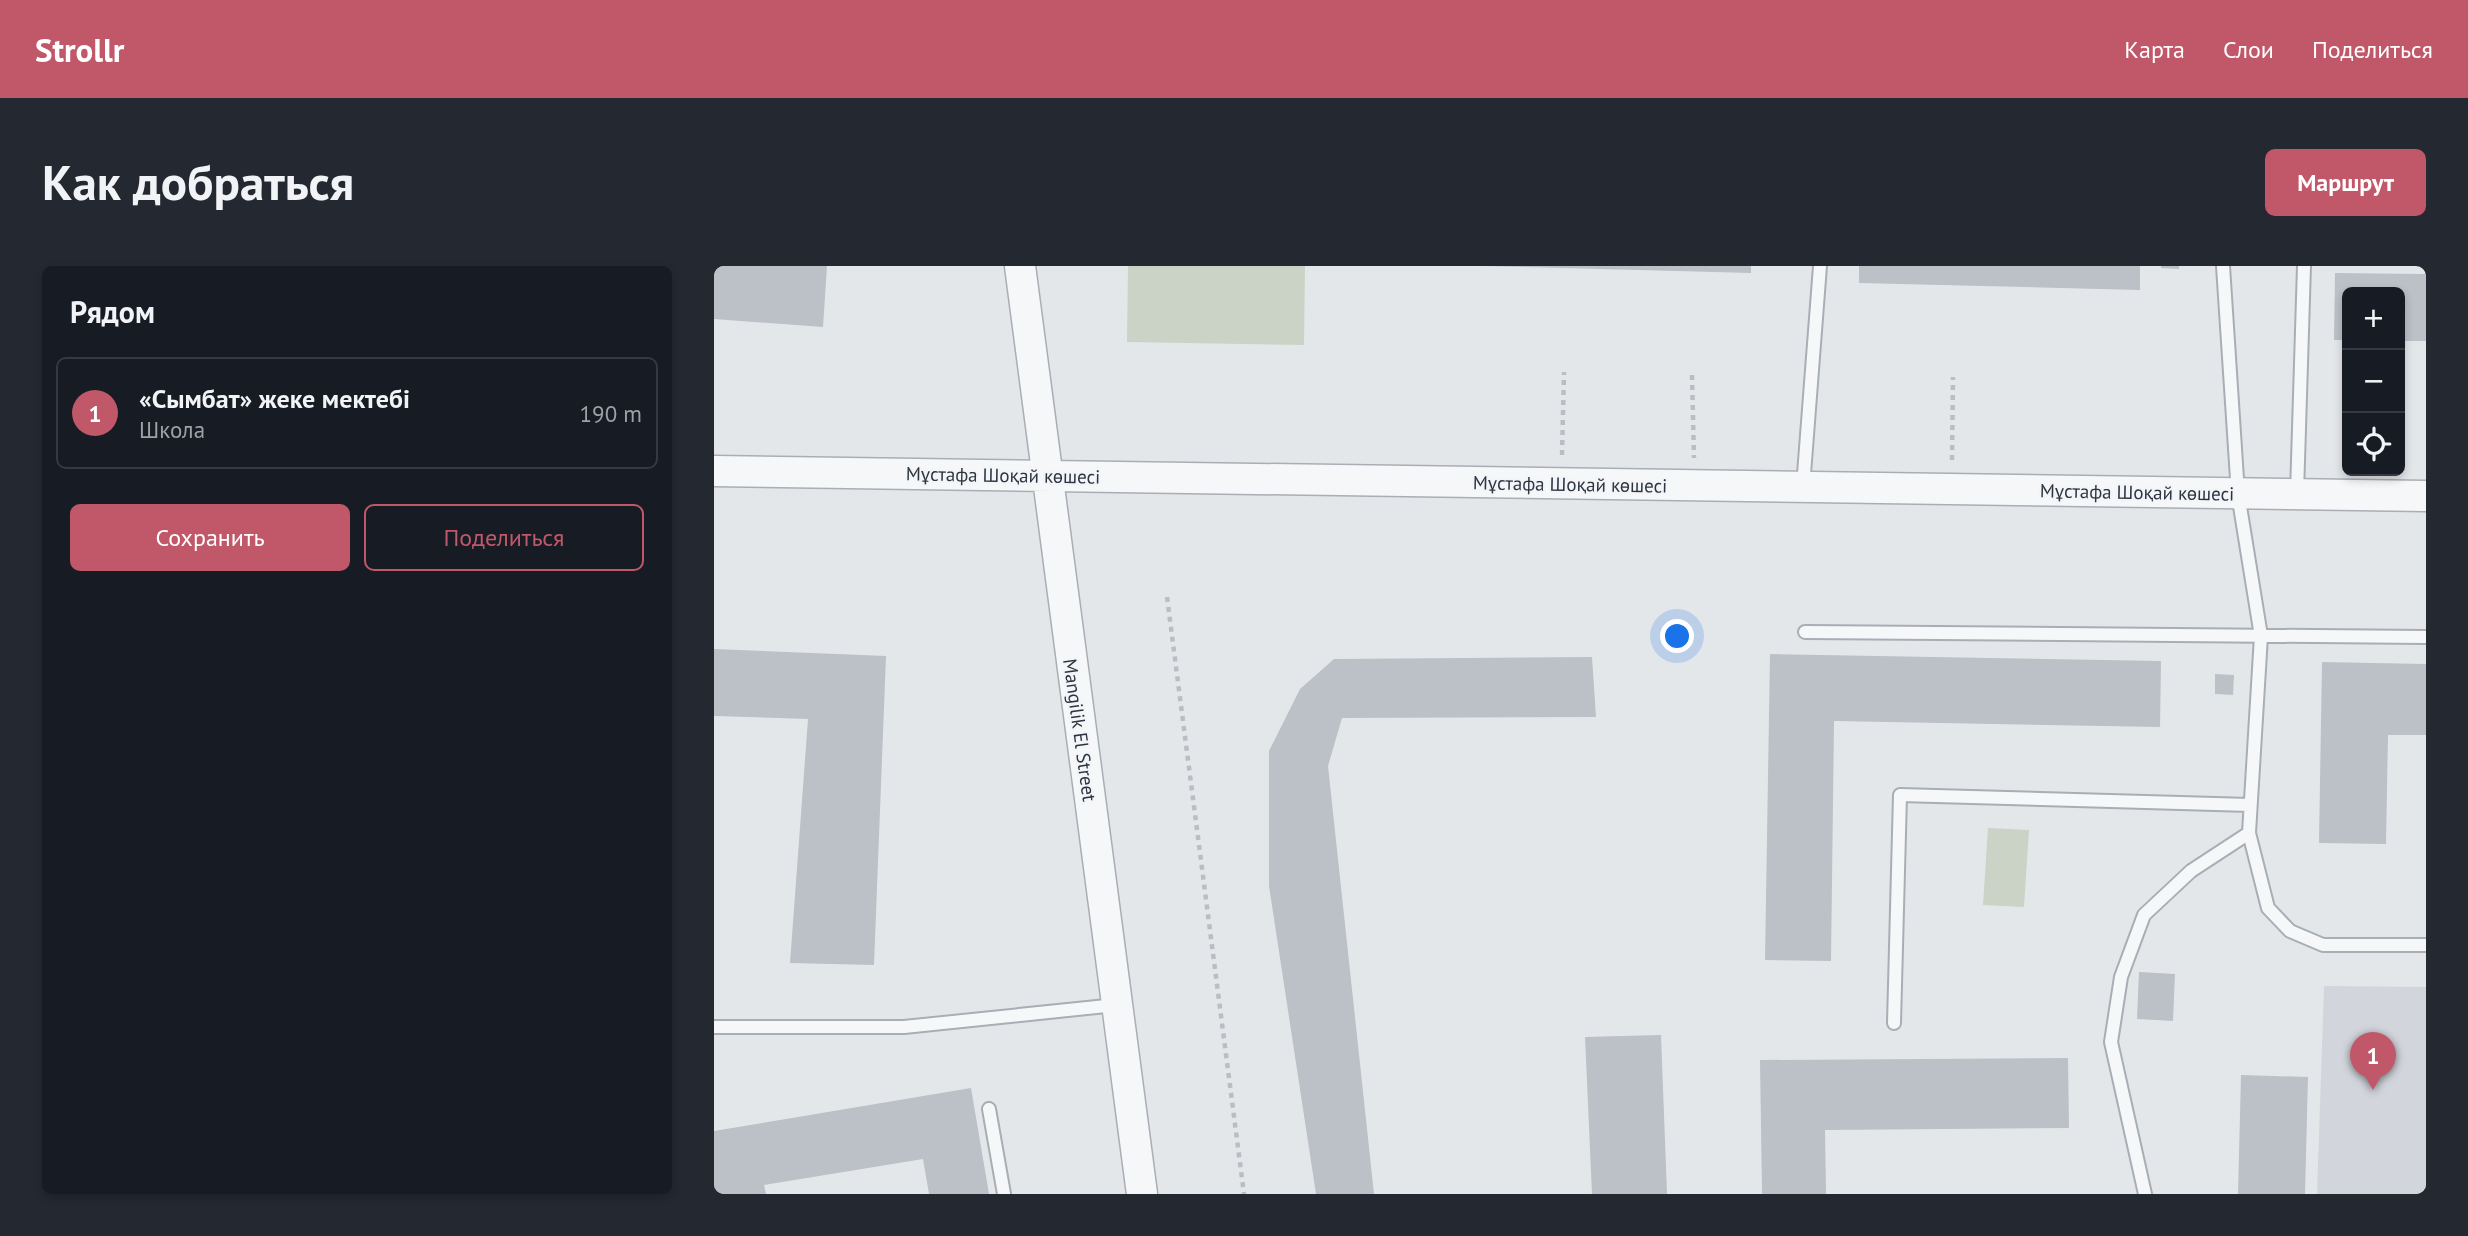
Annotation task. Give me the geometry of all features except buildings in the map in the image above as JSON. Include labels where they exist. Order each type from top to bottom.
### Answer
[{"type":"street","name":"Mangilik El Street","points":[[1020,266],[1142,1194]]},
{"type":"street","name":"Мұстафа Шоқай көшесі","points":[[714,471],[2426,496]]},
{"type":"lane","points":[[1803,487],[1820,266]]},
{"type":"lane","points":[[2223,266],[2238,494],[2261,636],[2249,833],[2268,908],[2290,930],[2323,945],[2426,945]]},
{"type":"lane","points":[[2297,494],[2304,266]]},
{"type":"lane","points":[[1805,632],[2426,637]]},
{"type":"lane","points":[[1894,1023],[1900,795],[2250,805]]},
{"type":"lane","points":[[2145,1194],[2111,1042],[2121,977],[2144,915],[2191,871],[2249,833]]},
{"type":"lane","points":[[714,1027],[904,1027],[1117,1005]]},
{"type":"lane","points":[[989,1109],[1004,1194]]},
{"type":"path","points":[[1561,484],[1564,372]]},
{"type":"path","points":[[1692,375],[1695,486]]},
{"type":"path","points":[[1951,489],[1953,377]]},
{"type":"path","points":[[1167,597],[1244,1194]]},
{"type":"shaded area","points":[[1128,266],[1305,266],[1304,345],[1127,342]]},
{"type":"shaded area","points":[[1988,828],[2029,830],[2024,907],[1983,905]]},
{"type":"shaded area","points":[[2324,986],[2426,987],[2426,1194],[2317,1194]]},
{"type":"place","name":"«Сымбат» жеке мектебі","points":[[2373,1090]]}]
